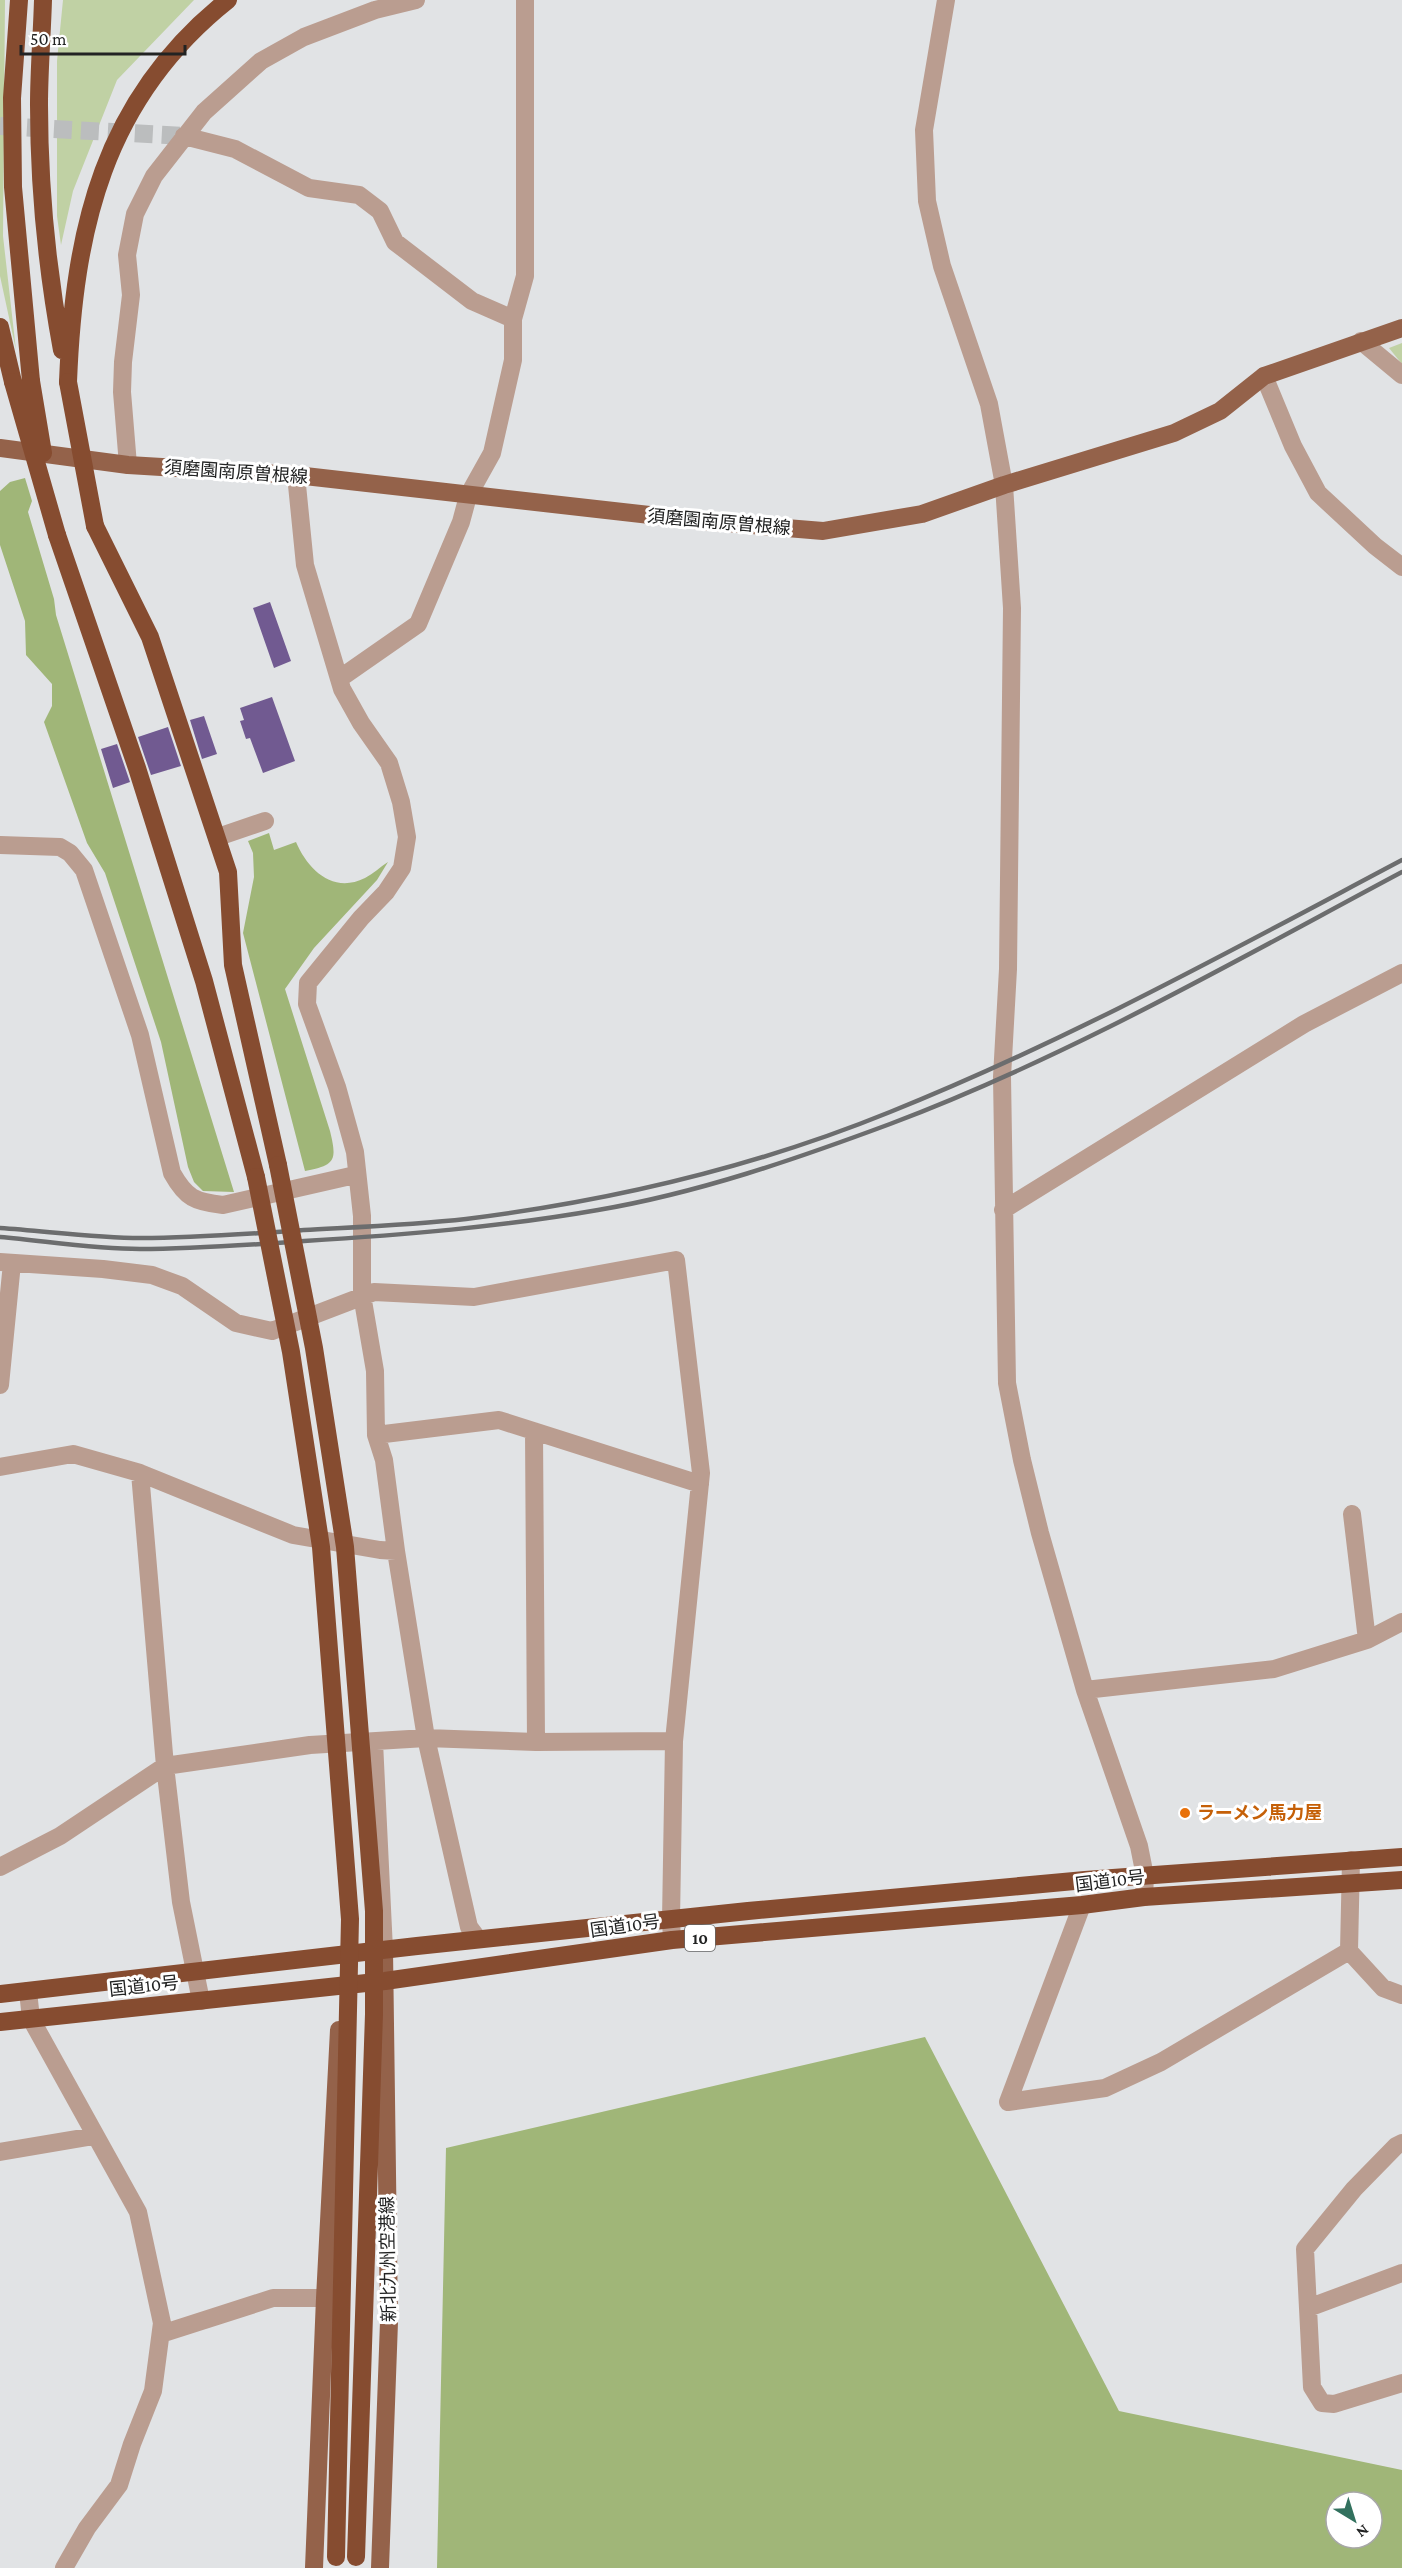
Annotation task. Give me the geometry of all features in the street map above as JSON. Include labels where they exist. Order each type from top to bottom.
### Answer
[{"type":"highway","points":[[19,0],[12,98],[13,187],[31,381],[57,535]]},
{"type":"highway","points":[[43,0],[39,104],[42,198],[51,290],[95,526],[150,637],[228,872],[233,965],[278,1166],[314,1348],[345,1547],[374,1911],[374,2014],[356,2563]]},
{"type":"highway","points":[[68,382],[75,281],[85,230],[105,165],[122,128],[174,49],[228,0]]},
{"type":"highway","points":[[0,327],[13,382],[57,535],[137,768],[204,981],[256,1177],[291,1352],[321,1547],[350,1919],[336,2562]]},
{"type":"highway","name":"国道10号","points":[[0,1994],[671,1920],[1144,1876],[1402,1857]]},
{"type":"highway","name":"国道10号","points":[[0,2022],[341,1987],[672,1940],[1082,1905],[1144,1897],[1402,1880]]},
{"type":"main road","name":"須磨園南原曽根線","points":[[0,448],[128,465],[296,475],[703,521],[823,531],[922,514],[1004,484],[1174,433],[1220,411],[1264,376],[1402,328]]},
{"type":"main road","name":"新北九州空港線","points":[[380,2568],[389,2322],[384,1950]]},
{"type":"main road","points":[[314,2568],[325,2298],[341,1987],[345,1956]]},
{"type":"street","points":[[128,465],[123,392],[123,362],[131,295],[127,255],[135,214],[154,176],[204,112],[261,61],[304,37],[375,10],[416,0]]},
{"type":"street","points":[[339,679],[418,624],[461,522],[468,496],[492,453],[513,360],[513,319],[525,276],[525,0]]},
{"type":"street","points":[[946,0],[924,130],[927,201],[942,266],[989,404],[1004,484],[1012,608],[1008,969],[1002,1077],[1007,1383],[1022,1460],[1040,1533],[1085,1690],[1139,1846],[1144,1876],[1144,1897]]},
{"type":"street","points":[[184,136],[235,149],[309,188],[359,195],[380,211],[396,242],[472,300],[513,319]]},
{"type":"street","points":[[1361,341],[1402,375]]},
{"type":"street","points":[[1264,376],[1293,446],[1318,493],[1375,546],[1402,567]]},
{"type":"street","points":[[296,475],[305,565],[342,689],[361,723],[389,763],[401,801],[407,837],[402,868],[386,892],[361,918],[308,983],[307,1004],[337,1087],[355,1152],[362,1216],[363,1295],[375,1371],[376,1435],[384,1460],[426,1738],[469,1927],[478,1940]]},
{"type":"street","points":[[218,837],[265,821]]},
{"type":"street","points":[[0,845],[60,847],[70,853],[84,870],[140,1035],[172,1173],[183,1192],[202,1203],[223,1205],[356,1175]]},
{"type":"street","points":[[1003,1210],[1304,1024],[1402,973]]},
{"type":"street","points":[[0,1385],[6,1262],[152,1275],[183,1286],[236,1323],[272,1331],[374,1292],[474,1297],[676,1260],[701,1473],[674,1742],[672,1940]]},
{"type":"street","points":[[376,1435],[499,1420],[700,1484]]},
{"type":"street","points":[[534,1431],[536,1742]]},
{"type":"street","points":[[0,1467],[73,1454],[140,1473],[293,1534],[396,1551]]},
{"type":"street","points":[[140,1473],[165,1766],[181,1902],[201,2001]]},
{"type":"street","points":[[1352,1514],[1367,1640]]},
{"type":"street","points":[[1085,1690],[1274,1669],[1367,1640],[1402,1622]]},
{"type":"street","points":[[0,1867],[60,1836],[165,1766],[310,1745],[426,1738],[536,1742],[674,1742]]},
{"type":"street","points":[[374,1742],[384,1950]]},
{"type":"street","points":[[335,1744],[345,1956]]},
{"type":"street","points":[[1351,1860],[1348,1951],[1383,1989],[1402,1995]]},
{"type":"street","points":[[1082,1905],[1008,2102],[1105,2088],[1161,2062],[1348,1951]]},
{"type":"street","points":[[28,1991],[31,2019],[138,2212],[162,2323],[153,2391],[118,2486],[87,2528],[64,2568]]},
{"type":"street","points":[[0,2152],[94,2136]]},
{"type":"street","points":[[1402,2143],[1395,2146],[1354,2189],[1305,2249],[1312,2387],[1322,2403],[1334,2404],[1402,2383]]},
{"type":"street","points":[[1308,2308],[1402,2273]]},
{"type":"street","points":[[160,2334],[273,2298],[325,2298]]},
{"type":"green space","points":[[0,0],[5,0],[3,236],[16,350],[0,276]]},
{"type":"green space","points":[[63,0],[194,0],[117,80],[73,191],[61,245],[57,216],[57,61]]},
{"type":"green space","points":[[1402,343],[1402,364],[1389,348]]},
{"type":"green space","points":[[25,478],[32,501],[28,512],[54,599],[56,615],[234,1192],[203,1191],[194,1182],[188,1167],[161,1042],[105,873],[87,843],[44,722],[52,706],[52,684],[26,655],[25,621],[0,545],[0,491],[10,482]]},
{"type":"green space","points":[[269,833],[274,850],[296,842],[307,862],[332,881],[353,882],[368,876],[388,862],[377,880],[314,948],[285,989],[330,1131],[333,1149],[332,1160],[323,1166],[305,1171],[243,933],[254,877],[253,853],[248,841]]},
{"type":"green space","points":[[925,2037],[1119,2411],[1402,2470],[1402,2568],[437,2568],[446,2148]]},
{"type":"building","points":[[270,602],[291,661],[274,668],[253,608]]},
{"type":"building","points":[[272,697],[295,761],[263,773],[250,738],[246,739],[240,721],[244,720],[240,708]]},
{"type":"building","points":[[204,716],[217,754],[202,759],[190,720]]},
{"type":"building","points":[[168,727],[181,766],[151,775],[138,737]]},
{"type":"building","points":[[117,744],[130,782],[113,788],[101,749]]},
{"type":"tunnel","points":[[0,126],[184,136]]},
{"type":"railway","points":[[0,1228],[106,1237],[161,1238],[406,1224],[466,1219],[520,1211],[628,1192],[681,1179],[839,1132],[956,1084],[1149,993],[1402,860]]},
{"type":"railway","points":[[0,1237],[140,1249],[378,1236],[488,1226],[562,1216],[635,1203],[710,1185],[890,1124],[1022,1069],[1214,973],[1402,872]]},
{"type":"place","name":"ラーメン馬力屋","points":[[1185,1813]]}]
